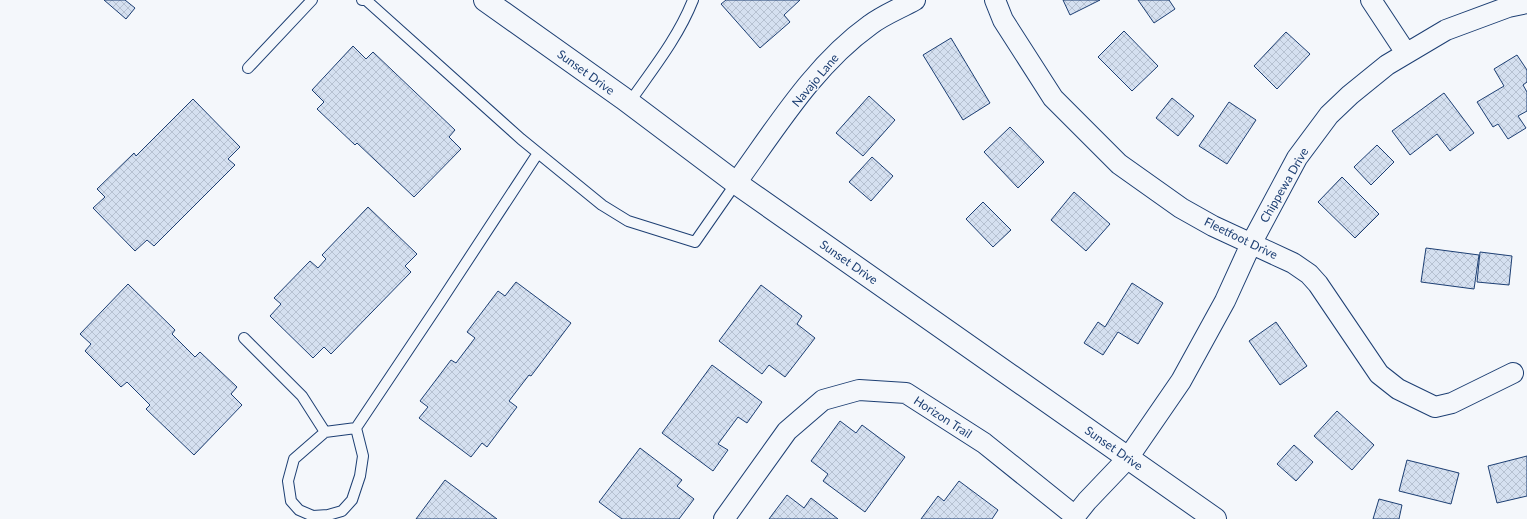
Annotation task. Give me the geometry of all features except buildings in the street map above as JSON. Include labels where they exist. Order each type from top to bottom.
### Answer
[{"type":"street","name":"Sunset Drive","points":[[485,0],[629,103],[736,183],[1216,519]]},
{"type":"street","name":"Navajo Lane","points":[[736,183],[810,83],[835,54],[870,24],[915,0]]},
{"type":"street","name":"Fleetfoot Drive","points":[[995,0],[1003,20],[1053,98],[1119,164],[1181,208],[1213,226],[1293,263],[1309,274],[1318,284],[1379,374],[1398,389],[1435,407],[1452,403],[1513,372]]},
{"type":"street","points":[[1371,0],[1406,53]]},
{"type":"street","name":"Chippewa Drive","points":[[1128,458],[1181,381],[1225,301],[1251,244],[1297,158],[1329,115],[1374,75],[1406,53],[1446,30],[1508,7],[1527,2]]},
{"type":"street","name":"Horizon Trail","points":[[724,519],[787,431],[823,400],[859,390],[906,393],[984,443],[1075,517],[1087,501],[1128,458]]},
{"type":"lane","points":[[248,68],[312,0]]},
{"type":"lane","points":[[362,0],[366,0],[538,153],[602,205],[628,221],[695,242],[736,183]]},
{"type":"lane","points":[[629,103],[670,45],[688,14],[693,0]]},
{"type":"lane","points":[[356,428],[325,432],[294,459],[288,481],[291,501],[299,510],[313,516],[328,516],[342,511],[352,500],[360,476],[363,456],[356,428],[538,153]]},
{"type":"lane","points":[[244,338],[302,396],[325,432]]}]
